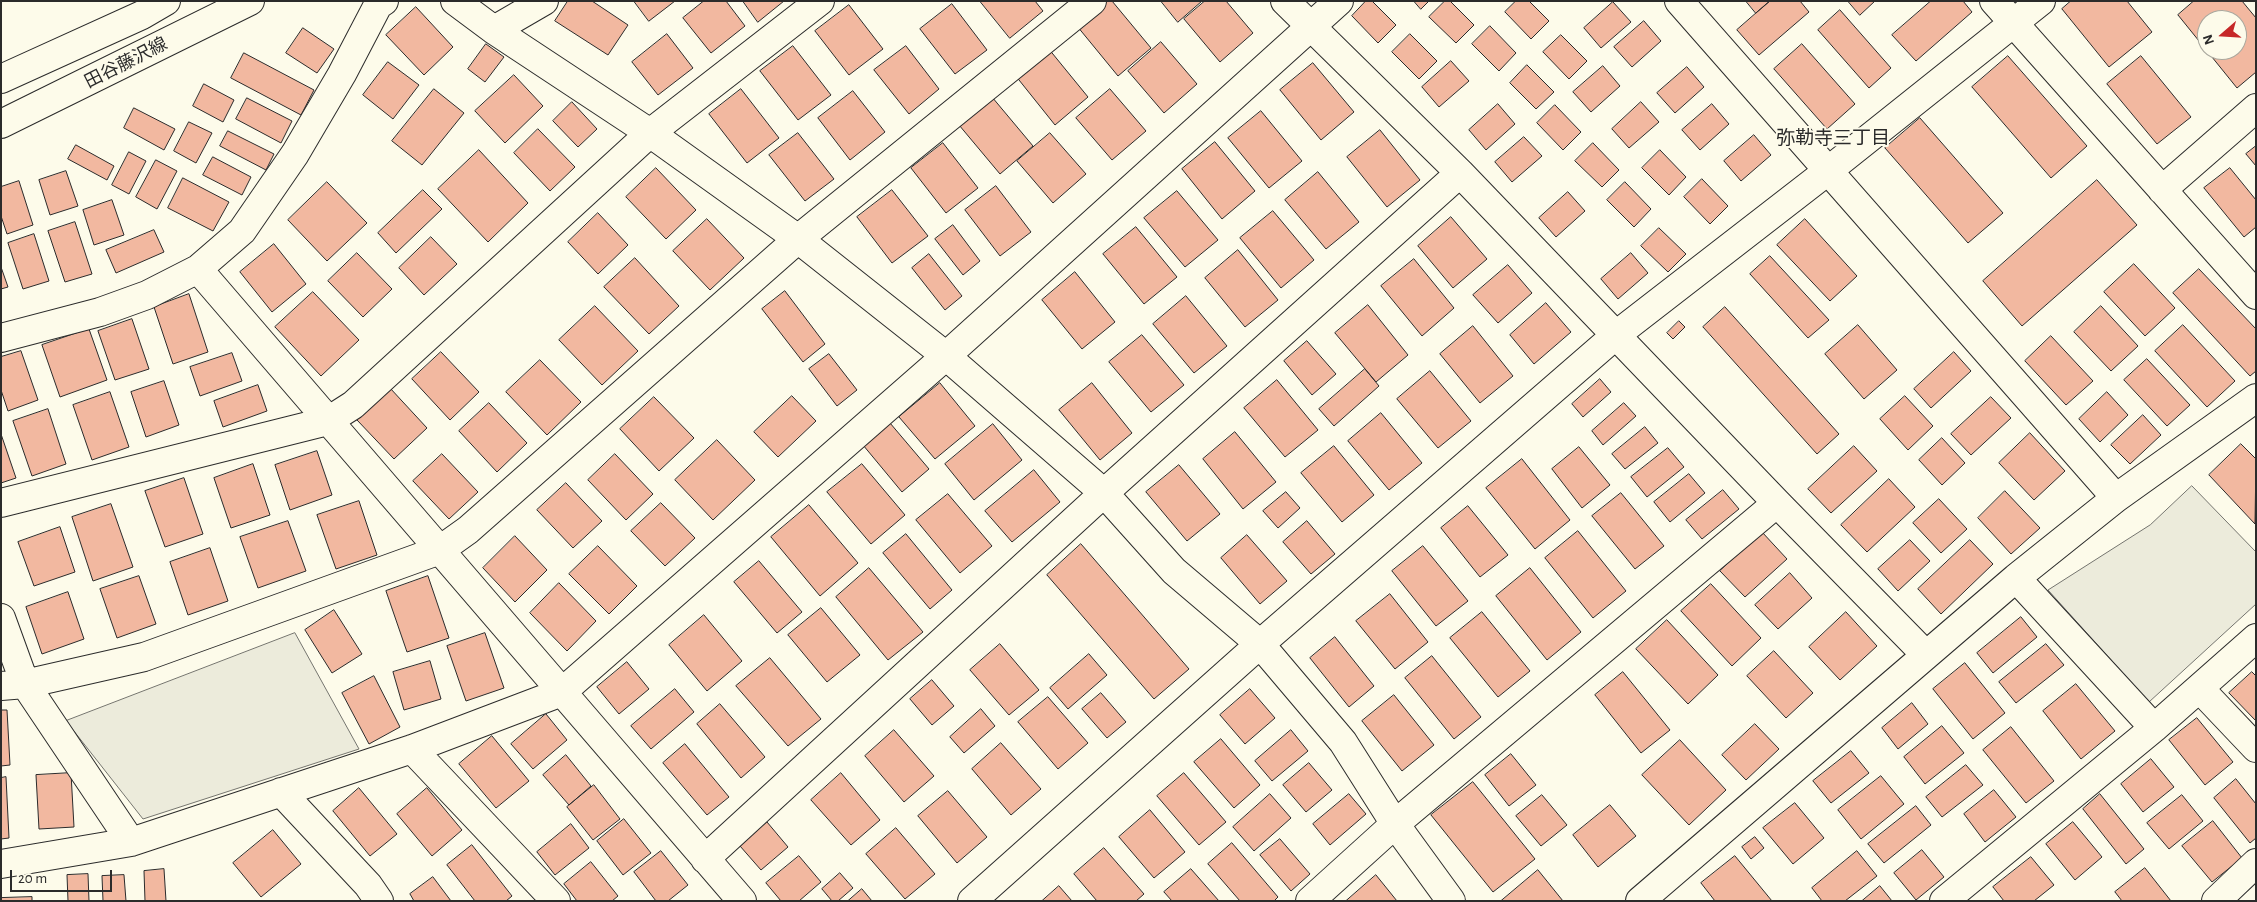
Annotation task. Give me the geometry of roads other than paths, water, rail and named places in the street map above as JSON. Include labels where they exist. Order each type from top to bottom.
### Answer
[{"type":"street","name":"田谷藤沢線","points":[[1,80],[134,19],[166,1]]},
{"type":"street","name":"田谷藤沢線","points":[[1,124],[250,1]]},
{"type":"street","points":[[1,338],[100,312],[147,295],[198,269],[242,230],[274,185],[338,82],[378,5],[384,1]]},
{"type":"street","points":[[454,1],[494,30],[650,133],[798,239],[946,356],[1104,493],[1174,571],[1260,644],[1343,742],[1395,824],[1451,901]]},
{"type":"street","points":[[494,30],[544,1]]},
{"type":"street","points":[[1,504],[328,421],[353,405],[650,133],[820,1]]},
{"type":"street","points":[[13,685],[144,657],[440,550],[468,530],[798,239],[1092,1]]},
{"type":"street","points":[[1285,1],[1460,172],[1777,503],[1926,655]]},
{"type":"street","points":[[1,864],[131,842],[412,749],[562,692],[946,356],[1339,1]]},
{"type":"street","points":[[1679,1],[2116,498]]},
{"type":"street","points":[[1994,1],[2256,295]]},
{"type":"street","points":[[972,901],[1260,644],[1616,335],[1829,170],[2042,1]]},
{"type":"street","points":[[2162,190],[2256,108]]},
{"type":"street","points":[[705,859],[1104,493],[1460,172]]},
{"type":"street","points":[[198,269],[742,901]]},
{"type":"street","points":[[1640,901],[2016,578],[2116,498],[2256,398]]},
{"type":"street","points":[[1310,901],[1395,824],[1777,503]]},
{"type":"street","points":[[2016,578],[2154,728]]},
{"type":"street","points":[[1,618],[13,685],[131,842]]},
{"type":"street","points":[[1944,901],[2154,728],[2256,638]]},
{"type":"street","points":[[2200,689],[2256,748]]},
{"type":"street","points":[[412,749],[556,901]]},
{"type":"street","points":[[281,792],[368,885],[379,901]]},
{"type":"street","points":[[2216,901],[2256,863]]},
{"type":"district","name":"弥勒寺三丁目","points":[[1833,138]]}]
